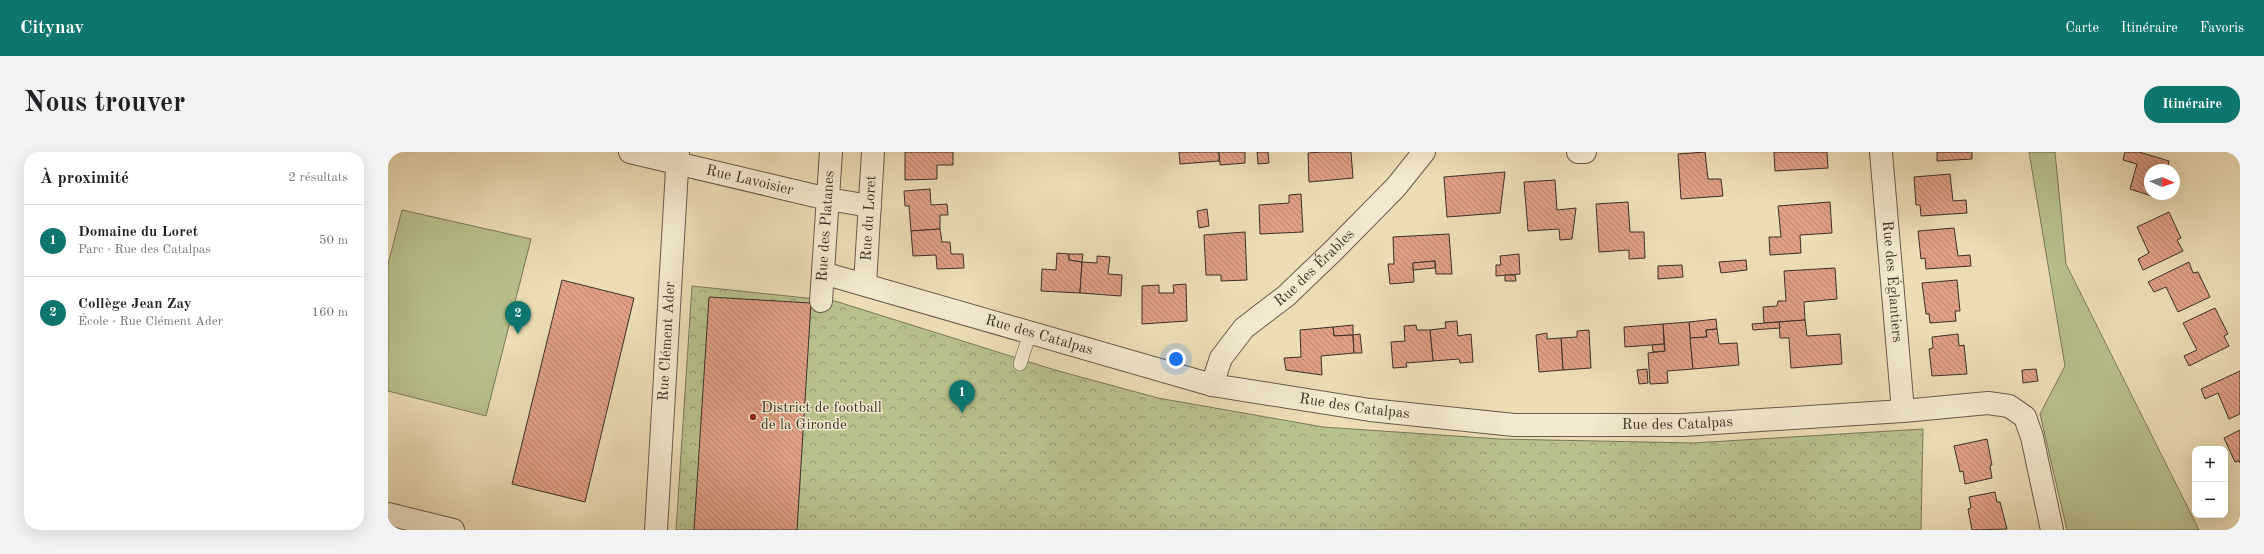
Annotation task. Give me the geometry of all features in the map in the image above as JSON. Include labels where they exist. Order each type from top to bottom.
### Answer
[{"type":"street","name":"Rue Lavoisier","points":[[630,152],[678,158],[828,199],[870,206]]},
{"type":"street","name":"Rue des Platanes","points":[[821,300],[831,152]]},
{"type":"street","name":"Rue du Loret","points":[[865,284],[873,152]]},
{"type":"street","name":"Rue des Érables","points":[[1212,385],[1221,358],[1244,328],[1286,296],[1334,250],[1396,186],[1424,152]]},
{"type":"street","points":[[1578,152],[1585,152]]},
{"type":"street","name":"Rue des Églantiers","points":[[1881,152],[1903,411]]},
{"type":"street","name":"Rue Clément Ader","points":[[656,530],[678,158]]},
{"type":"street","name":"Rue des Catalpas","points":[[823,273],[1212,385],[1370,410],[1514,425],[1683,425],[1903,411],[1988,403],[2009,406],[2025,417],[2032,437],[2052,530]]},
{"type":"street","points":[[388,514],[453,530]]},
{"type":"lane","points":[[1020,364],[1030,333]]},
{"type":"green space","points":[[2029,152],[2055,152],[2066,264],[2199,530],[2067,530],[2040,414],[2065,366]]},
{"type":"green space","points":[[402,210],[531,239],[486,416],[388,391],[388,264]]},
{"type":"green space","points":[[692,286],[835,301],[1055,370],[1158,398],[1323,427],[1499,439],[1693,443],[1923,429],[1921,530],[676,530]]},
{"type":"building","points":[[905,152],[953,152],[953,165],[937,165],[937,179],[905,180]]},
{"type":"building","points":[[1179,152],[1219,152],[1219,161],[1180,164]]},
{"type":"building","points":[[1219,152],[1245,152],[1245,163],[1220,165]]},
{"type":"building","points":[[1257,152],[1268,152],[1269,163],[1258,164]]},
{"type":"building","points":[[1351,152],[1353,178],[1309,182],[1308,153]]},
{"type":"building","points":[[1705,152],[1708,179],[1721,179],[1723,196],[1681,199],[1678,154]]},
{"type":"building","points":[[1774,152],[1827,152],[1828,168],[1775,171]]},
{"type":"building","points":[[1937,152],[1972,152],[1972,159],[1937,161]]},
{"type":"building","points":[[2125,152],[2139,152],[2169,161],[2168,164],[2144,164],[2144,194],[2130,189],[2137,164],[2123,160]]},
{"type":"building","points":[[1505,172],[1500,213],[1447,217],[1444,177]]},
{"type":"building","points":[[1950,174],[1953,201],[1966,200],[1967,213],[1921,216],[1920,205],[1916,205],[1914,177]]},
{"type":"building","points":[[1555,180],[1557,210],[1576,208],[1572,239],[1560,240],[1559,229],[1528,231],[1524,182]]},
{"type":"building","points":[[930,189],[931,205],[947,204],[948,215],[940,215],[940,229],[911,231],[909,206],[905,206],[904,191]]},
{"type":"building","points":[[1301,194],[1303,232],[1260,234],[1259,205],[1289,203],[1289,195]]},
{"type":"building","points":[[1628,202],[1630,232],[1644,232],[1645,258],[1629,259],[1629,250],[1599,252],[1596,204]]},
{"type":"building","points":[[1830,202],[1832,233],[1800,235],[1801,253],[1770,255],[1769,237],[1781,237],[1778,206]]},
{"type":"building","points":[[1207,209],[1209,226],[1199,228],[1197,211]]},
{"type":"building","points":[[2169,212],[2181,238],[2177,240],[2183,251],[2143,270],[2138,259],[2149,253],[2137,227]]},
{"type":"building","points":[[1954,228],[1958,256],[1970,255],[1971,266],[1926,269],[1925,258],[1921,259],[1918,231]]},
{"type":"building","points":[[940,229],[942,242],[950,242],[951,254],[963,254],[964,268],[937,269],[936,255],[913,256],[911,231]]},
{"type":"building","points":[[1245,232],[1247,280],[1221,281],[1221,275],[1206,275],[1204,235]]},
{"type":"building","points":[[1449,234],[1452,274],[1436,274],[1435,261],[1413,263],[1414,282],[1390,284],[1388,264],[1394,264],[1393,237]]},
{"type":"building","points":[[1057,253],[1069,254],[1069,260],[1082,262],[1080,293],[1041,291],[1042,269],[1056,270]]},
{"type":"building","points":[[1069,254],[1083,254],[1082,262],[1069,260]]},
{"type":"building","points":[[1519,254],[1520,274],[1496,276],[1496,265],[1501,265],[1500,256]]},
{"type":"building","points":[[1097,256],[1110,257],[1108,274],[1122,275],[1121,296],[1080,293],[1082,262],[1097,263]]},
{"type":"building","points":[[1746,260],[1747,270],[1721,273],[1719,262]]},
{"type":"building","points":[[1435,261],[1435,268],[1413,270],[1413,263]]},
{"type":"building","points":[[2189,262],[2193,273],[2198,272],[2210,297],[2178,312],[2166,287],[2154,292],[2148,282]]},
{"type":"building","points":[[1682,265],[1683,277],[1658,279],[1658,266]]},
{"type":"building","points":[[1835,268],[1837,299],[1804,302],[1805,320],[1764,323],[1763,307],[1777,306],[1778,301],[1786,301],[1784,271]]},
{"type":"building","points":[[1505,275],[1515,275],[1516,281],[1505,281]]},
{"type":"building","points":[[562,280],[634,298],[585,502],[512,484]]},
{"type":"building","points":[[1957,280],[1960,311],[1955,311],[1956,321],[1930,323],[1929,314],[1926,314],[1922,283]]},
{"type":"building","points":[[1186,284],[1187,321],[1142,324],[1142,286],[1159,285],[1159,293],[1174,293],[1173,285]]},
{"type":"building","name":"District de football de la Gironde","points":[[709,297],[811,303],[797,530],[694,530]]},
{"type":"building","points":[[2215,308],[2228,334],[2224,336],[2229,346],[2189,366],[2184,356],[2197,350],[2183,323]]},
{"type":"building","points":[[1716,319],[1717,329],[1706,330],[1707,337],[1690,338],[1689,322]]},
{"type":"building","points":[[1805,320],[1807,336],[1840,334],[1842,364],[1791,368],[1789,338],[1780,338],[1779,322]]},
{"type":"building","points":[[1457,321],[1458,336],[1471,334],[1473,362],[1460,363],[1459,359],[1433,361],[1430,330],[1446,328],[1445,322]]},
{"type":"building","points":[[1689,322],[1693,369],[1667,371],[1668,383],[1650,384],[1648,353],[1665,351],[1663,324]]},
{"type":"building","points":[[1779,322],[1780,328],[1753,330],[1752,324]]},
{"type":"building","points":[[1663,324],[1664,344],[1625,347],[1624,327]]},
{"type":"building","points":[[1353,325],[1353,335],[1334,336],[1333,327]]},
{"type":"building","points":[[1416,325],[1417,330],[1430,330],[1433,361],[1406,363],[1407,367],[1393,368],[1391,342],[1405,341],[1404,326]]},
{"type":"building","points":[[1333,327],[1334,336],[1353,335],[1354,353],[1321,356],[1322,375],[1286,370],[1284,358],[1301,357],[1300,330]]},
{"type":"building","points":[[1717,329],[1719,344],[1737,343],[1739,365],[1693,369],[1690,338],[1707,337],[1706,330]]},
{"type":"building","points":[[1589,330],[1591,368],[1563,370],[1561,338],[1577,337],[1577,331]]},
{"type":"building","points":[[1547,333],[1547,339],[1561,338],[1563,370],[1539,372],[1536,335]]},
{"type":"building","points":[[1360,334],[1362,353],[1354,353],[1353,335]]},
{"type":"building","points":[[1958,334],[1959,346],[1964,345],[1967,374],[1932,376],[1929,349],[1933,348],[1932,337]]},
{"type":"building","points":[[1664,344],[1665,351],[1653,352],[1652,345]]},
{"type":"building","points":[[1647,369],[1648,383],[1639,384],[1637,370]]},
{"type":"building","points":[[2036,369],[2038,381],[2023,383],[2022,370]]},
{"type":"building","points":[[2240,371],[2240,414],[2229,419],[2218,393],[2205,399],[2201,389]]},
{"type":"building","points":[[2240,430],[2240,463],[2239,461],[2235,462],[2224,438]]},
{"type":"building","points":[[1987,439],[1992,465],[1990,466],[1992,478],[1965,484],[1963,471],[1960,472],[1954,446]]},
{"type":"building","points":[[1995,492],[1997,502],[2000,502],[2007,529],[1972,530],[1968,509],[1971,508],[1969,497]]},
{"type":"place","name":"Collège Jean Zay","points":[[518,334]]},
{"type":"place","name":"Domaine du Loret","points":[[962,413]]},
{"type":"place","name":"District de football de la Gironde","points":[[753,417]]}]
